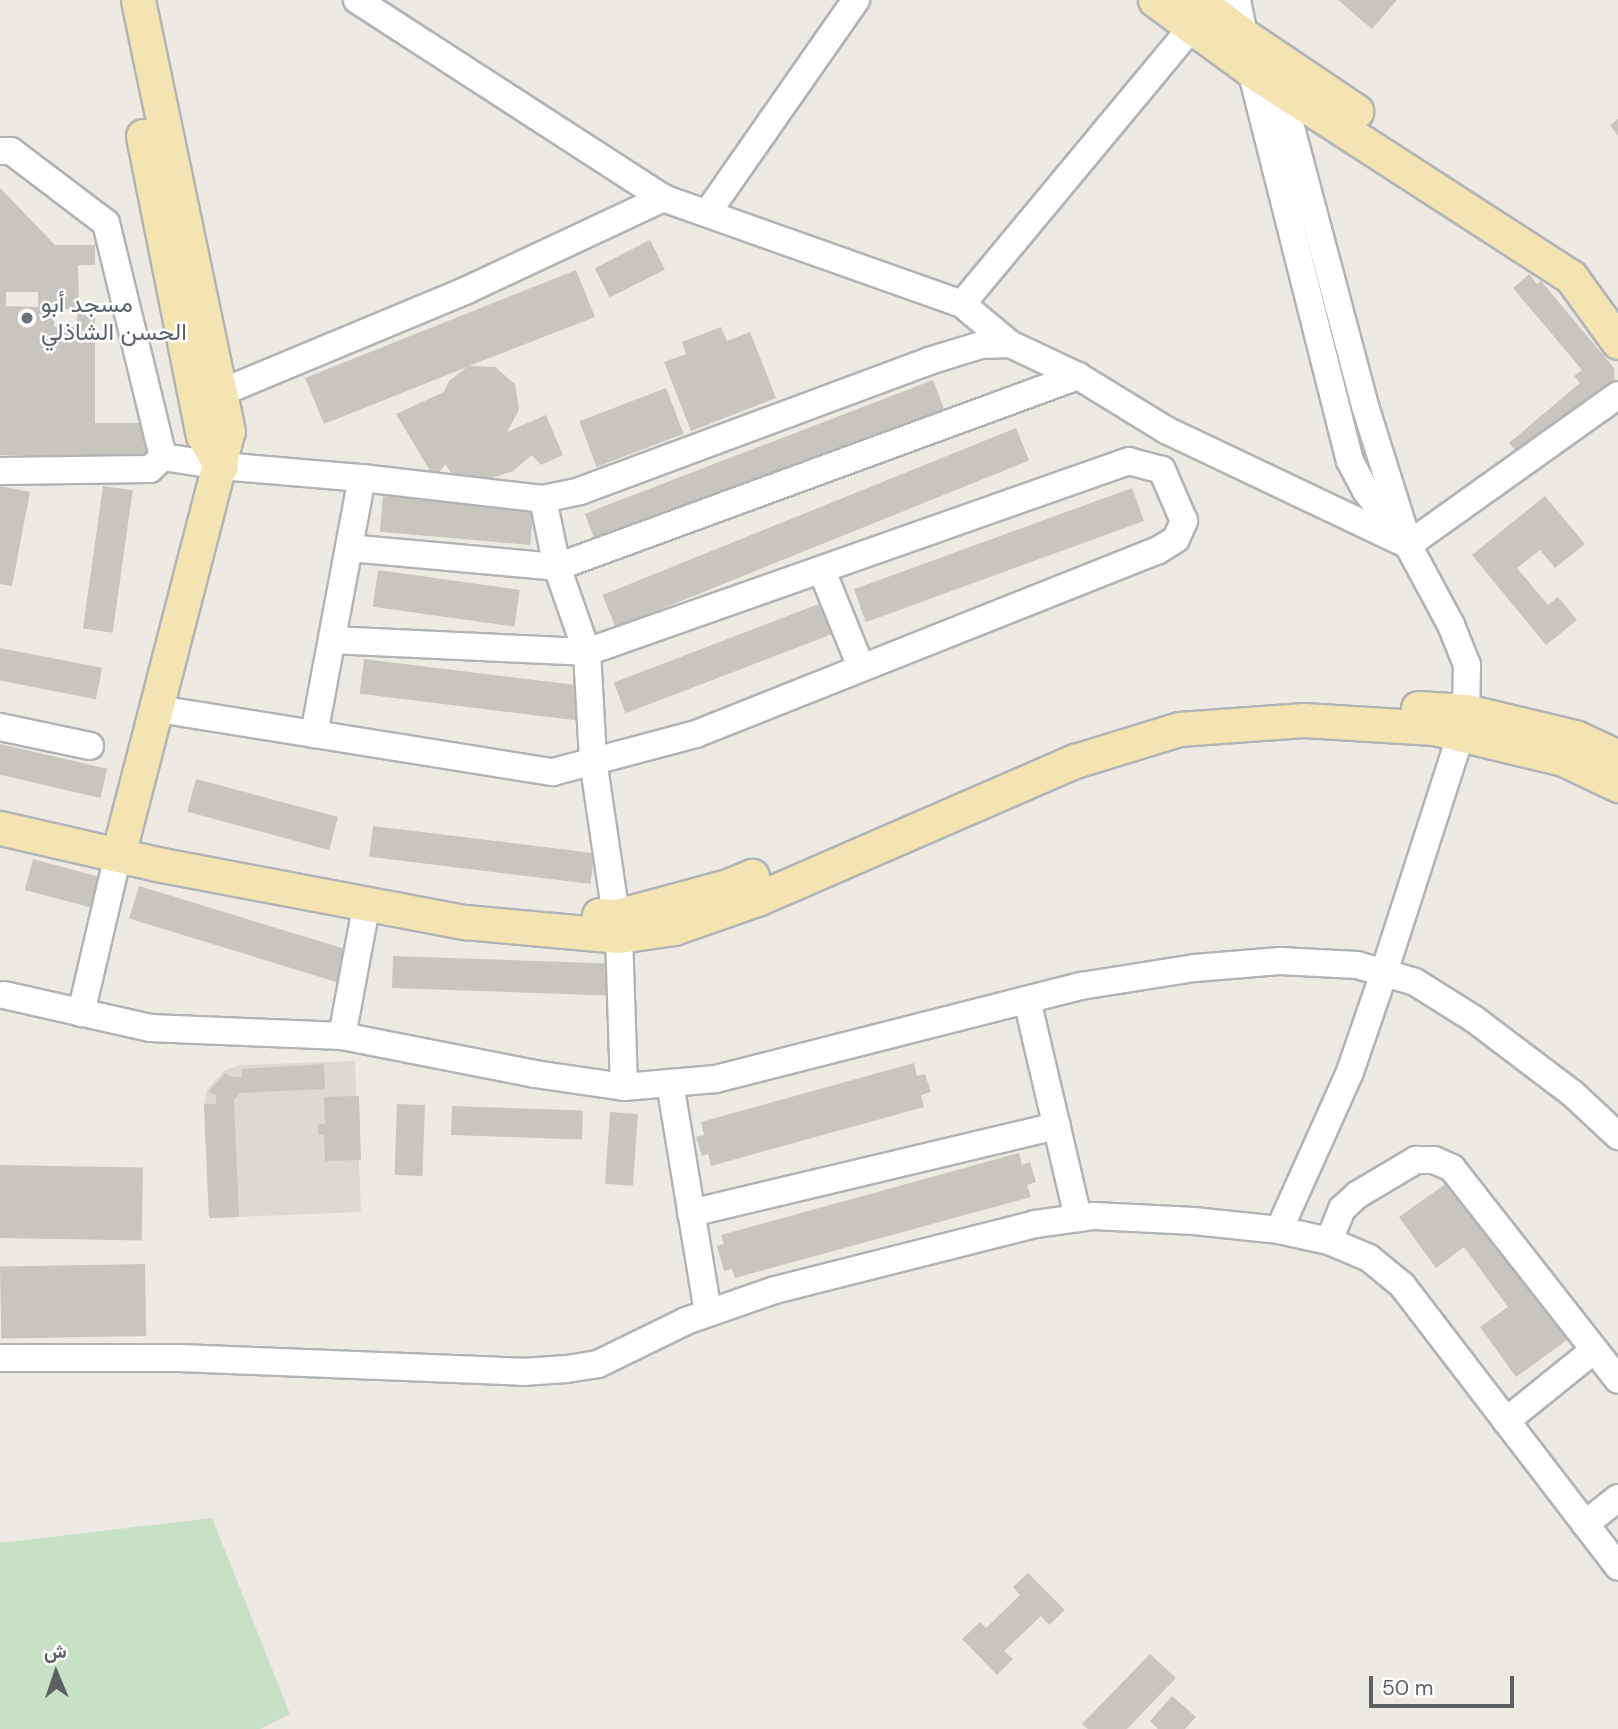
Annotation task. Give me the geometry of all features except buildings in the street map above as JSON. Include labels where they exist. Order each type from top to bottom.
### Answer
[{"type":"main road","points":[[115,0],[203,435],[221,466]]},
{"type":"main road","points":[[120,846],[158,709],[228,431],[138,0]]},
{"type":"main road","points":[[1155,0],[1195,14],[1245,37],[1584,265],[1618,309]]},
{"type":"main road","points":[[1195,14],[1251,70],[1570,277],[1618,342]]},
{"type":"main road","points":[[0,810],[120,846],[367,903],[465,922],[618,926],[728,886],[1074,744],[1180,711],[1300,701],[1575,737],[1618,757]]},
{"type":"main road","points":[[1464,723],[1563,759],[1618,785]]},
{"type":"main road","points":[[0,828],[120,846],[362,891],[531,911],[618,926]]},
{"type":"street","points":[[357,0],[663,198],[962,304],[1010,344],[1078,376],[1166,430],[1408,545]]},
{"type":"street","points":[[708,212],[856,0]]},
{"type":"street","points":[[1237,0],[1251,70],[1350,461],[1366,491],[1408,545],[1451,625],[1467,665],[1464,723],[1384,973],[1350,1072],[1279,1230]]},
{"type":"street","points":[[962,304],[1195,14]]},
{"type":"street","points":[[1245,37],[1282,90],[1365,406],[1408,545]]},
{"type":"street","points":[[0,151],[11,151],[106,223],[163,457]]},
{"type":"street","points":[[220,393],[467,290],[663,198]]},
{"type":"street","points":[[163,457],[221,466],[362,478],[543,499],[580,491],[929,361],[981,345],[1010,344]]},
{"type":"street","points":[[349,548],[557,567],[1078,376]]},
{"type":"street","points":[[1408,545],[1618,395]]},
{"type":"street","points":[[1146,464],[1166,430]]},
{"type":"street","points":[[0,471],[150,469],[163,457]]},
{"type":"street","points":[[158,709],[553,772],[696,734],[1157,551],[1176,539],[1184,521],[1162,470],[1129,461],[587,652],[332,640]]},
{"type":"street","points":[[314,734],[362,478]]},
{"type":"street","points":[[543,499],[557,567],[587,652],[593,760],[618,926],[624,1087]]},
{"type":"street","points":[[822,571],[860,667]]},
{"type":"street","points":[[0,727],[90,746]]},
{"type":"street","points":[[81,1013],[120,846]]},
{"type":"street","points":[[342,1036],[367,903]]},
{"type":"street","points":[[1,1000],[149,1028],[342,1036],[535,1074],[624,1087],[716,1079],[1081,986],[1195,968],[1280,961],[1357,965],[1415,982],[1474,1019],[1573,1094],[1618,1136]]},
{"type":"street","points":[[1027,1000],[1079,1218]]},
{"type":"street","points":[[670,1083],[708,1312]]},
{"type":"street","points":[[691,1213],[1057,1126]]},
{"type":"street","points":[[1329,1241],[1342,1209],[1357,1195],[1416,1160],[1434,1160],[1452,1168],[1618,1380]]},
{"type":"street","points":[[0,1358],[180,1358],[523,1371],[567,1369],[598,1364],[665,1329],[775,1290],[1035,1224],[1079,1218],[1194,1221],[1279,1230],[1329,1241],[1369,1258],[1402,1284],[1618,1567]]},
{"type":"street","points":[[1506,1421],[1594,1350]]},
{"type":"street","points":[[1585,1524],[1618,1498]]},
{"type":"shaded area","points":[[355,1061],[361,1212],[209,1218],[204,1104],[207,1089],[225,1070],[240,1065]]},
{"type":"green space","points":[[212,1518],[290,1714],[260,1729],[0,1729],[0,1543]]},
{"type":"place","name":"مسجد أبو الحسن الشاذلي","points":[[27,318]]}]
